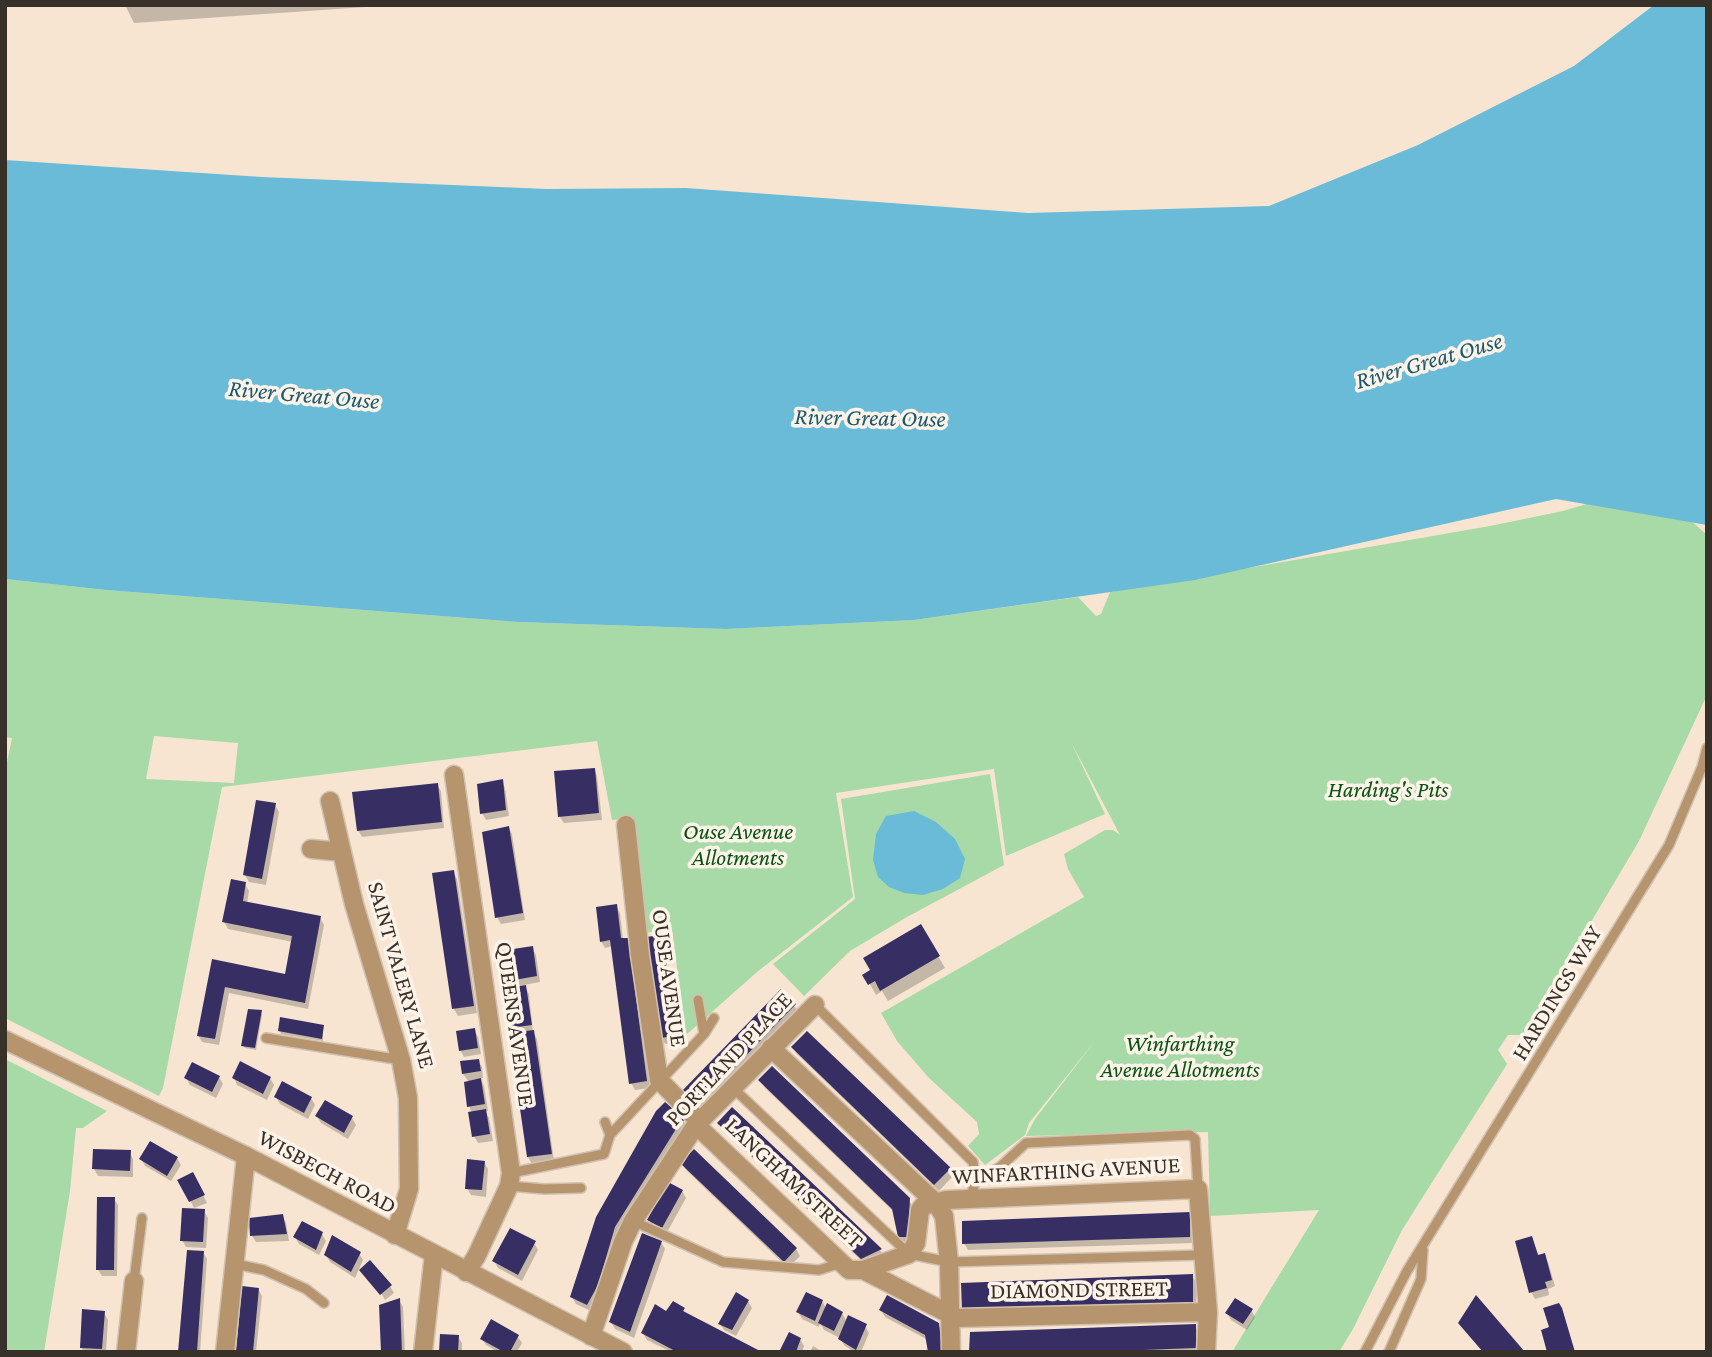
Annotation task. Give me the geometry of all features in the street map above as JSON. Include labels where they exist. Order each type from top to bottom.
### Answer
[{"type":"street","name":"QUEENS AVENUE","points":[[454,775],[510,1180]]},
{"type":"street","name":"SAINT VALERY LANE","points":[[330,801],[354,905],[401,1060],[408,1098],[409,1189],[395,1235]]},
{"type":"street","name":"OUSE AVENUE","points":[[626,825],[640,955],[659,1080],[698,1123]]},
{"type":"street","points":[[311,849],[342,852]]},
{"type":"street","name":"PORTLAND PLACE","points":[[591,1336],[623,1242],[633,1221],[698,1123],[815,1004]]},
{"type":"street","name":"WISBECH ROAD","points":[[5,1040],[246,1156],[623,1352]]},
{"type":"street","points":[[771,1048],[936,1203],[944,1216],[949,1262],[951,1352]]},
{"type":"street","name":"LANGHAM STREET","points":[[698,1123],[849,1270],[863,1270],[951,1317]]},
{"type":"street","points":[[225,1352],[246,1156]]},
{"type":"street","points":[[466,1272],[476,1257],[510,1180]]},
{"type":"street","points":[[1198,1189],[1208,1311],[1206,1352]]},
{"type":"street","name":"WINFARTHING AVENUE","points":[[936,1203],[946,1200],[1198,1189]]},
{"type":"street","points":[[863,1270],[908,1254],[916,1243],[920,1210],[923,1206],[936,1203]]},
{"type":"street","points":[[423,1352],[434,1254]]},
{"type":"street","points":[[126,1352],[134,1281]]},
{"type":"street","name":"DIAMOND STREET","points":[[951,1317],[1208,1311]]},
{"type":"lane","name":"HARDINGS WAY","points":[[1366,1352],[1407,1271],[1423,1249],[1669,845],[1702,767],[1707,748]]},
{"type":"lane","points":[[698,1000],[704,1034]]},
{"type":"lane","points":[[815,1004],[973,1162],[976,1181],[968,1200]]},
{"type":"lane","points":[[510,1180],[604,1154],[610,1135],[704,1034],[714,1018]]},
{"type":"lane","points":[[266,1038],[401,1060]]},
{"type":"lane","points":[[733,1088],[908,1254],[949,1262],[1202,1255]]},
{"type":"lane","points":[[606,1122],[610,1135]]},
{"type":"lane","points":[[976,1181],[1000,1167],[1026,1143],[1190,1135],[1195,1139],[1198,1189]]},
{"type":"lane","points":[[510,1180],[544,1189],[581,1188]]},
{"type":"lane","points":[[134,1281],[142,1218]]},
{"type":"lane","points":[[633,1221],[723,1262],[819,1270],[841,1263]]},
{"type":"lane","name":"HARDINGS WAY","points":[[1389,1352],[1421,1279],[1423,1249]]},
{"type":"lane","points":[[235,1264],[264,1270],[306,1289],[324,1303]]},
{"type":"green space","points":[[1617,495],[1679,510],[1707,535],[1707,695],[1639,841],[1524,1035],[1508,1035],[1498,1050],[1507,1064],[1402,1230],[1339,1352],[1232,1352],[1319,1210],[1210,1216],[1208,1132],[1026,1136],[1035,1119],[1095,1041],[1029,1123],[1025,1135],[985,1165],[968,1146],[979,1134],[977,1122],[929,1078],[897,1041],[881,1013],[1084,897],[1068,869],[1064,854],[1105,830],[1113,830],[1120,835],[1071,742],[1105,814],[1006,856],[994,769],[836,793],[853,897],[757,972],[686,1035],[672,930],[642,933],[630,818],[612,820],[597,741],[222,787],[163,1088],[159,1096],[5,1018],[5,772],[12,738],[5,737],[5,579],[106,590],[518,622],[726,629],[914,620],[1078,597],[1096,616],[1101,614],[1110,592],[1563,511]],"holes":[[[154,736],[238,743],[234,783],[146,779]]]},
{"type":"green space","points":[[990,774],[1004,865],[850,951],[804,996],[773,964],[855,899],[841,799]]},
{"type":"green space","points":[[5,1059],[107,1111],[83,1128],[76,1128],[70,1191],[44,1352],[5,1352]]},
{"type":"water","name":"River Great Ouse","points":[[1654,5],[1707,5],[1707,525],[1556,499],[1195,580],[914,620],[726,629],[518,622],[106,590],[5,579],[5,160],[262,177],[547,189],[686,188],[1028,213],[1269,206],[1418,145],[1574,66]]},
{"type":"water","points":[[914,811],[936,822],[955,839],[965,859],[960,878],[943,889],[923,895],[904,893],[889,887],[878,877],[873,860],[876,834],[886,816]]},
{"type":"building","points":[[595,768],[599,813],[558,817],[554,771]]},
{"type":"building","points":[[503,779],[506,810],[480,814],[477,784]]},
{"type":"building","points":[[438,783],[442,822],[357,831],[352,792]]},
{"type":"building","points":[[256,800],[276,803],[262,879],[243,875]]},
{"type":"building","points":[[509,826],[523,913],[495,918],[482,832]]},
{"type":"building","points":[[454,870],[474,1006],[452,1009],[432,873]]},
{"type":"building","points":[[231,879],[246,882],[243,901],[321,916],[305,1003],[225,987],[215,1039],[197,1036],[212,959],[285,974],[292,936],[222,922]]},
{"type":"building","points":[[617,904],[621,938],[628,938],[647,1081],[629,1084],[610,940],[600,942],[596,907]]},
{"type":"building","points":[[921,924],[940,956],[880,991],[875,981],[868,985],[862,975],[870,970],[863,958]]},
{"type":"building","points":[[661,935],[676,1036],[660,1038],[646,937]]},
{"type":"building","points":[[533,946],[537,976],[503,982],[500,951]]},
{"type":"building","points":[[526,985],[532,1025],[510,1028],[504,989]]},
{"type":"building","points":[[781,989],[796,1004],[697,1106],[682,1091]]},
{"type":"building","points":[[248,1009],[262,1010],[255,1048],[241,1046]]},
{"type":"building","points":[[280,1017],[324,1025],[322,1039],[278,1031]]},
{"type":"building","points":[[475,1028],[478,1048],[459,1051],[456,1031]]},
{"type":"building","points":[[534,1030],[552,1154],[527,1157],[509,1033]]},
{"type":"building","points":[[807,1031],[951,1168],[934,1185],[791,1047]]},
{"type":"building","points":[[479,1059],[481,1071],[462,1074],[460,1061]]},
{"type":"building","points":[[240,1061],[271,1077],[263,1094],[232,1078]]},
{"type":"building","points":[[192,1062],[220,1076],[212,1092],[184,1078]]},
{"type":"building","points":[[772,1066],[910,1198],[908,1237],[898,1237],[892,1209],[758,1080]]},
{"type":"building","points":[[481,1078],[485,1104],[467,1107],[464,1082]]},
{"type":"building","points":[[282,1081],[312,1097],[304,1113],[274,1097]]},
{"type":"building","points":[[325,1100],[353,1116],[344,1133],[315,1116]]},
{"type":"building","points":[[665,1102],[685,1119],[676,1129],[615,1227],[598,1285],[587,1305],[570,1297],[596,1217],[656,1111]]},
{"type":"building","points":[[732,1107],[882,1249],[861,1259],[717,1123]]},
{"type":"building","points":[[486,1109],[490,1134],[472,1137],[468,1112]]},
{"type":"building","points":[[150,1141],[178,1157],[167,1176],[139,1159]]},
{"type":"building","points":[[93,1149],[131,1150],[130,1171],[92,1169]]},
{"type":"building","points":[[694,1149],[797,1248],[784,1262],[680,1163]]},
{"type":"building","points":[[467,1159],[485,1161],[482,1190],[465,1189]]},
{"type":"building","points":[[193,1172],[205,1195],[189,1202],[177,1180]]},
{"type":"building","points":[[668,1182],[683,1190],[662,1228],[647,1220]]},
{"type":"building","points":[[97,1197],[115,1197],[114,1270],[96,1270]]},
{"type":"building","points":[[182,1208],[205,1209],[203,1242],[180,1241]]},
{"type":"building","points":[[1190,1212],[1190,1237],[962,1244],[962,1221]]},
{"type":"building","points":[[283,1214],[287,1234],[250,1236],[249,1218]]},
{"type":"building","points":[[302,1221],[323,1232],[316,1250],[293,1237]]},
{"type":"building","points":[[510,1228],[536,1241],[518,1275],[492,1261]]},
{"type":"building","points":[[642,1233],[662,1241],[630,1332],[609,1322]]},
{"type":"building","points":[[332,1235],[361,1252],[351,1272],[324,1255]]},
{"type":"building","points":[[1532,1236],[1538,1255],[1545,1253],[1552,1280],[1545,1282],[1547,1288],[1529,1293],[1515,1241]]},
{"type":"building","points":[[187,1250],[204,1251],[197,1352],[178,1352]]},
{"type":"building","points":[[370,1260],[392,1285],[380,1295],[359,1270]]},
{"type":"building","points":[[1193,1274],[1193,1305],[962,1311],[961,1283]]},
{"type":"building","points":[[242,1286],[259,1288],[253,1352],[236,1352]]},
{"type":"building","points":[[736,1292],[749,1300],[732,1330],[718,1324]]},
{"type":"building","points":[[806,1292],[823,1300],[815,1321],[796,1312]]},
{"type":"building","points":[[887,1295],[939,1323],[942,1352],[928,1352],[925,1335],[879,1310]]},
{"type":"building","points":[[1476,1295],[1525,1352],[1483,1352],[1458,1323]]},
{"type":"building","points":[[400,1298],[402,1352],[381,1352],[379,1305]]},
{"type":"building","points":[[1235,1298],[1253,1309],[1243,1324],[1225,1313]]},
{"type":"building","points":[[673,1301],[685,1308],[683,1311],[762,1352],[677,1352],[641,1333],[655,1304],[666,1311]]},
{"type":"building","points":[[827,1303],[843,1312],[834,1331],[818,1323]]},
{"type":"building","points":[[1559,1303],[1575,1352],[1547,1352],[1541,1330],[1549,1327],[1543,1308]]},
{"type":"building","points":[[82,1309],[105,1311],[102,1349],[80,1348]]},
{"type":"building","points":[[848,1315],[867,1324],[856,1350],[838,1339]]},
{"type":"building","points":[[491,1319],[519,1335],[510,1352],[504,1352],[480,1339]]},
{"type":"building","points":[[1196,1324],[1196,1348],[1091,1352],[969,1352],[970,1332]]},
{"type":"building","points":[[789,1332],[801,1338],[796,1352],[779,1352]]},
{"type":"building","points":[[440,1334],[459,1335],[458,1352],[439,1352]]},
{"type":"park label","name":"Harding's Pits","points":[[1388,790]]},
{"type":"park label","name":"Ouse Avenue Allotments","points":[[738,845]]},
{"type":"park label","name":"Winfarthing Avenue Allotments","points":[[1180,1057]]}]
